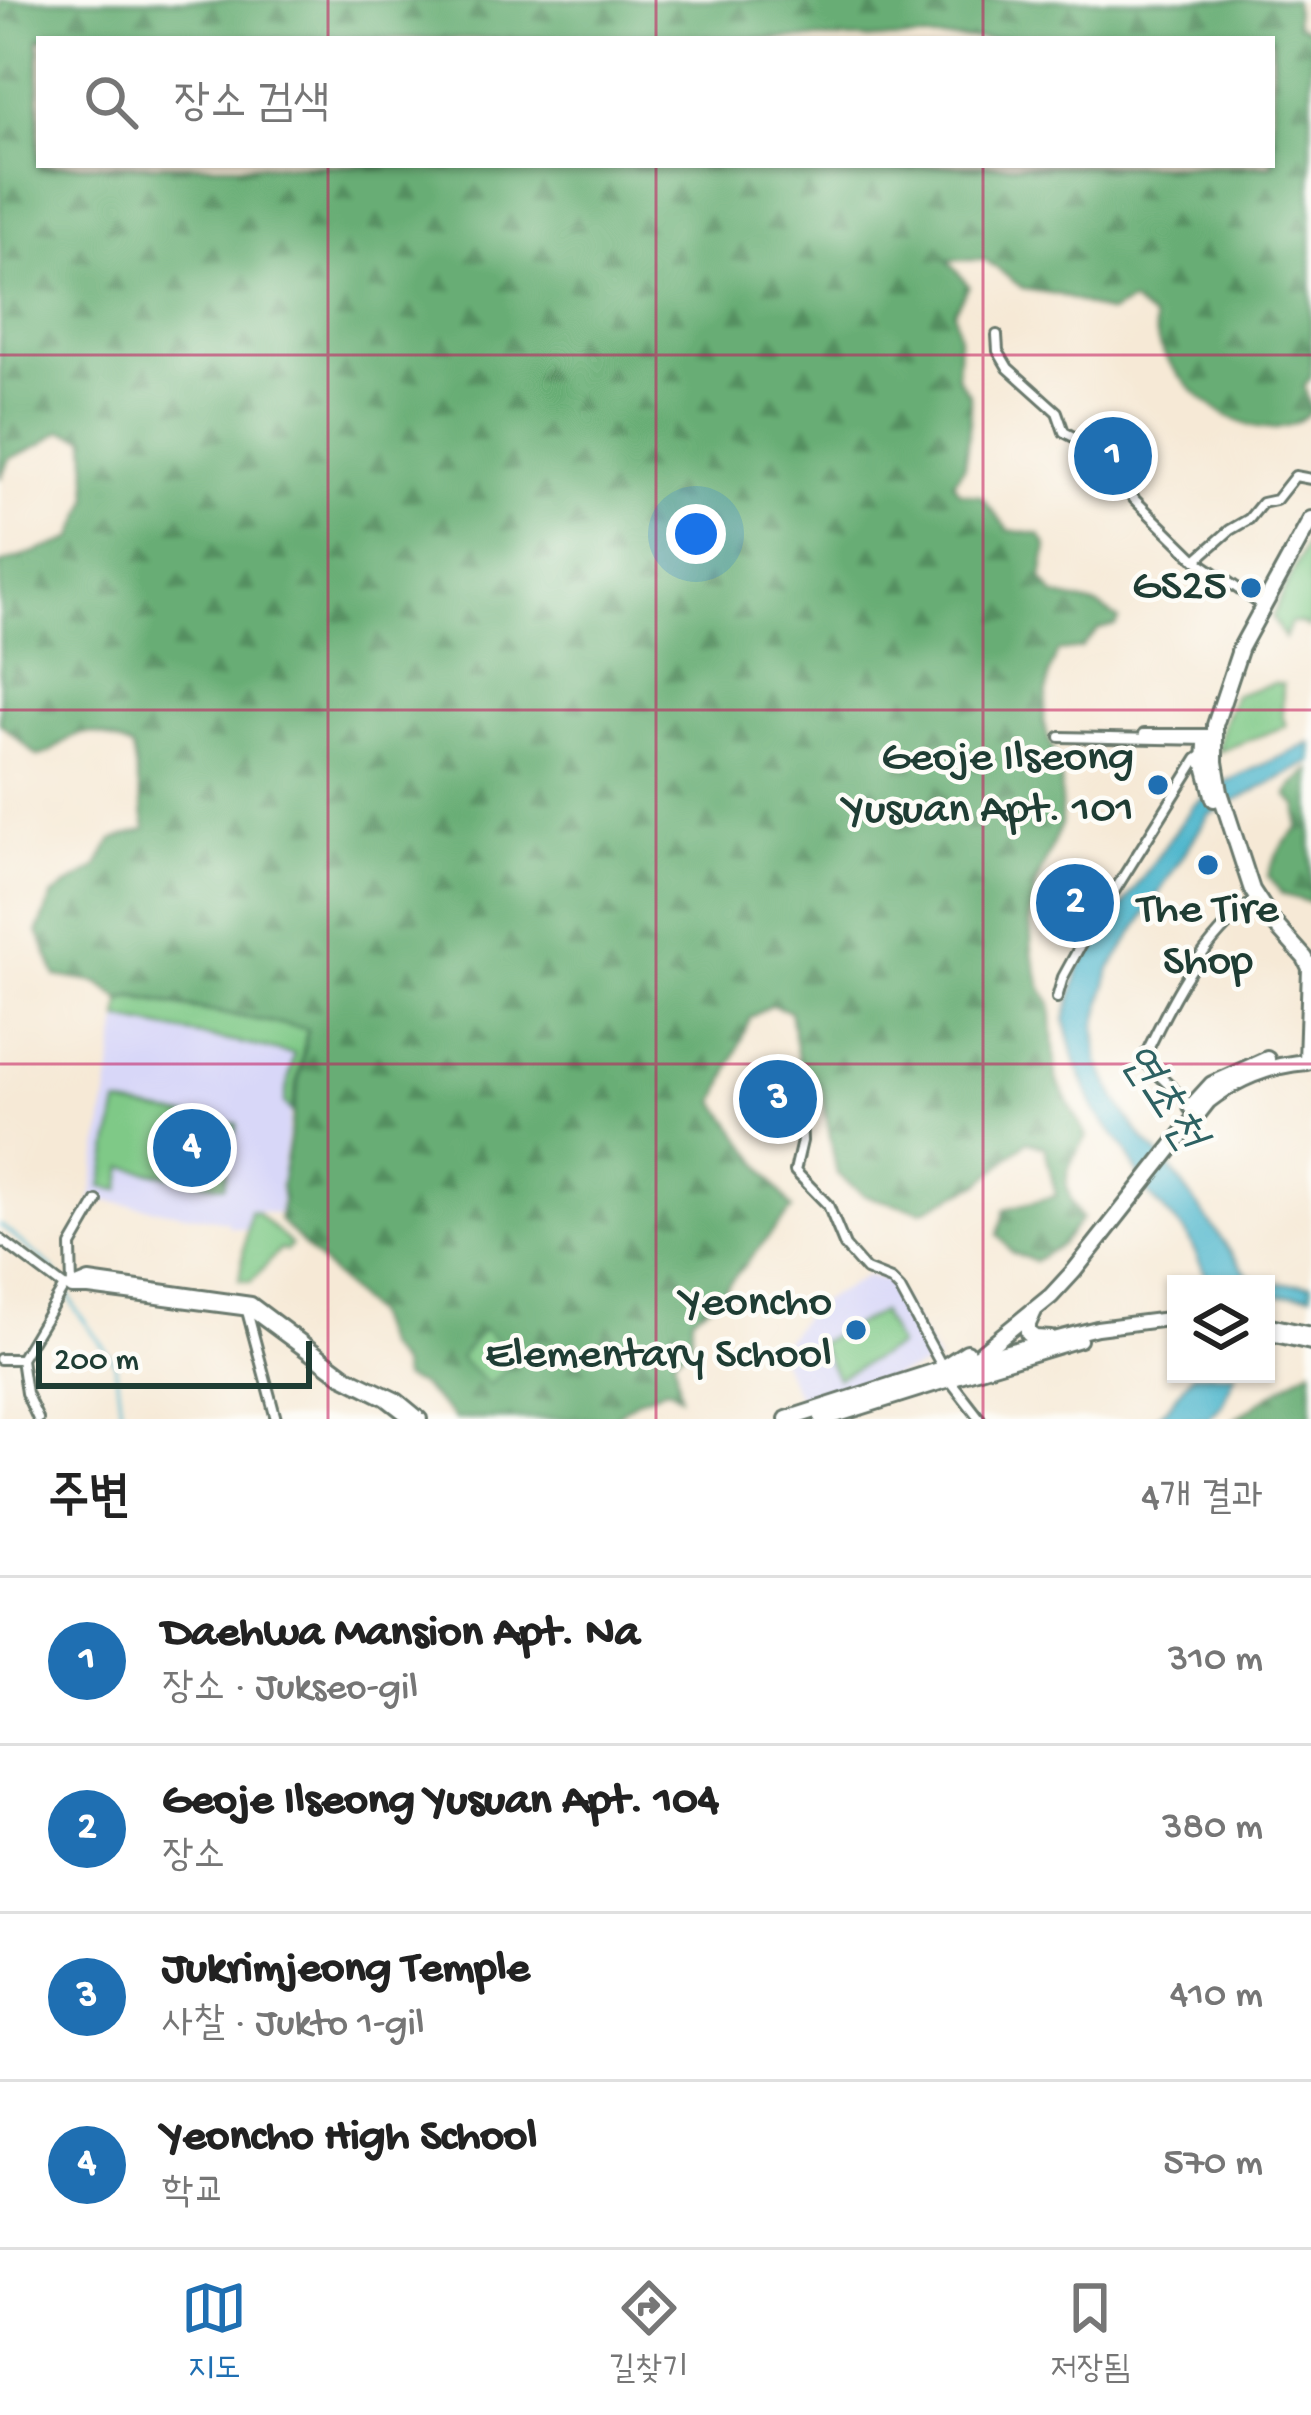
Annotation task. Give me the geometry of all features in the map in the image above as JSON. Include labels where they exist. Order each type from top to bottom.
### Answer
[{"type":"main road","points":[[822,1419],[946,1374],[968,1361],[1038,1306],[1074,1270],[1205,1089],[1264,1060],[1306,1057],[1310,968],[1254,900],[1226,819],[1210,747],[1209,715],[1311,519]]},
{"type":"main road","points":[[946,1374],[1042,1292],[1131,1192]]},
{"type":"main road","points":[[68,1288],[244,1305],[342,1377],[416,1419]]},
{"type":"main road","points":[[1038,1306],[1028,1333],[1040,1340],[1052,1339]]},
{"type":"main road","points":[[968,1361],[1113,1325],[1167,1323]]},
{"type":"main road","points":[[788,1419],[913,1380],[1068,1342],[1167,1324]]},
{"type":"main road","points":[[1275,1331],[1311,1338]]},
{"type":"street","points":[[997,335],[998,351],[1008,368],[1057,412],[1064,432],[1093,447],[1150,517],[1196,560],[1263,606]]},
{"type":"street","points":[[1196,560],[1249,519],[1262,502],[1276,500],[1295,476],[1311,478]]},
{"type":"street","points":[[1060,735],[1210,747]]},
{"type":"street","points":[[1058,998],[1080,946],[1197,759],[1210,747]]},
{"type":"street","points":[[1194,1110],[1143,1060],[1174,992],[1237,913],[1254,900]]},
{"type":"street","points":[[801,1114],[802,1141],[795,1171],[828,1205],[845,1246],[866,1270],[900,1289],[946,1374],[980,1419]]},
{"type":"street","points":[[38,1419],[26,1393],[21,1360],[68,1288],[71,1246],[98,1201]]},
{"type":"street","points":[[0,1239],[68,1288]]},
{"type":"street","points":[[244,1305],[276,1419]]},
{"type":"street","points":[[0,1359],[21,1360]]},
{"type":"shaded area","points":[[119,1019],[294,1054],[284,1102],[291,1111],[278,1214],[249,1209],[245,1229],[228,1226],[227,1221],[97,1197],[90,1206]]},
{"type":"shaded area","name":"Yeoncho Elementary School","points":[[867,1276],[890,1281],[938,1362],[802,1405],[777,1352],[809,1308]]},
{"type":"green space","points":[[0,0],[1294,0],[1296,25],[1311,31],[1311,377],[1304,386],[1311,411],[1291,424],[1248,425],[1205,401],[1171,365],[1153,319],[1131,302],[1109,313],[1057,294],[1024,289],[986,260],[947,260],[969,286],[954,311],[959,338],[957,377],[970,395],[970,422],[964,467],[953,482],[959,492],[981,496],[1008,530],[1040,535],[1047,546],[1042,579],[1054,595],[1099,606],[1119,620],[1099,629],[1081,648],[1058,651],[1049,674],[1043,722],[1061,772],[1061,824],[1037,882],[1030,920],[1032,953],[1051,1004],[1056,1079],[1087,1137],[1067,1178],[1069,1196],[1082,1219],[1060,1245],[1034,1261],[1011,1252],[998,1235],[1005,1209],[1056,1196],[1045,1147],[1027,1141],[982,1182],[922,1211],[865,1196],[837,1174],[821,1088],[799,1064],[790,1011],[771,1005],[750,1018],[716,1102],[792,1209],[713,1302],[692,1316],[691,1345],[674,1358],[680,1396],[667,1388],[638,1399],[612,1419],[455,1419],[420,1385],[402,1378],[372,1314],[279,1220],[308,1029],[134,996],[121,1000],[99,983],[56,976],[38,931],[53,895],[97,867],[112,840],[146,829],[132,748],[98,734],[82,734],[38,756],[0,723],[0,564],[73,539],[89,499],[86,438],[61,431],[9,459],[0,479]]},
{"type":"green space","points":[[1308,539],[1311,621],[1308,628],[1290,623],[1284,638],[1272,617]]},
{"type":"green space","points":[[1283,684],[1286,726],[1218,752],[1235,695]]},
{"type":"green space","points":[[1311,769],[1311,903],[1282,894],[1268,876],[1280,850],[1298,829],[1298,806],[1288,797],[1290,789]]},
{"type":"green space","points":[[132,998],[307,1029],[291,1111],[284,1103],[294,1054],[119,1019],[121,1002]]},
{"type":"green space","points":[[118,1104],[228,1124],[227,1136],[230,1124],[237,1124],[231,1154],[222,1154],[221,1163],[227,1166],[224,1186],[124,1167],[120,1190],[102,1187]]},
{"type":"green space","points":[[250,1211],[291,1245],[281,1249],[251,1282],[239,1280]]},
{"type":"green space","points":[[881,1312],[898,1346],[837,1378],[819,1343]]},
{"type":"green space","points":[[483,1329],[517,1358],[489,1385],[459,1358]]},
{"type":"green space","points":[[1311,1368],[1311,1419],[1235,1419]]},
{"type":"water","points":[[1311,743],[1311,762],[1209,815],[1110,969],[1096,1026],[1098,1062],[1116,1099],[1249,1275],[1206,1275],[1186,1233],[1149,1195],[1126,1150],[1095,1111],[1065,1020],[1080,967],[1193,806],[1225,782]]},
{"type":"water","points":[[1275,1283],[1311,1284],[1311,1294],[1275,1296]]},
{"type":"water","points":[[1186,1383],[1231,1383],[1223,1404],[1208,1419],[1152,1419]]},
{"type":"waterway","points":[[0,1225],[52,1268],[60,1281]]},
{"type":"waterway","points":[[65,1289],[115,1363],[122,1419]]},
{"type":"place","name":"Daehwa Mansion Apt. Na","points":[[1113,456]]},
{"type":"place","name":"GS25","points":[[1251,588]]},
{"type":"place","name":"Geoje Ilseong Yusuan Apt. 101","points":[[1158,785]]},
{"type":"place","name":"The Tire Shop","points":[[1208,865]]},
{"type":"place","name":"Geoje Ilseong Yusuan Apt. 104","points":[[1075,903]]},
{"type":"place","name":"Jukrimjeong Temple","points":[[778,1099]]},
{"type":"place","name":"Yeoncho High School","points":[[192,1148]]},
{"type":"place","name":"Yeoncho Elementary School","points":[[856,1330]]},
{"type":"water label","name":"연초천","points":[[1159,1099]]}]
